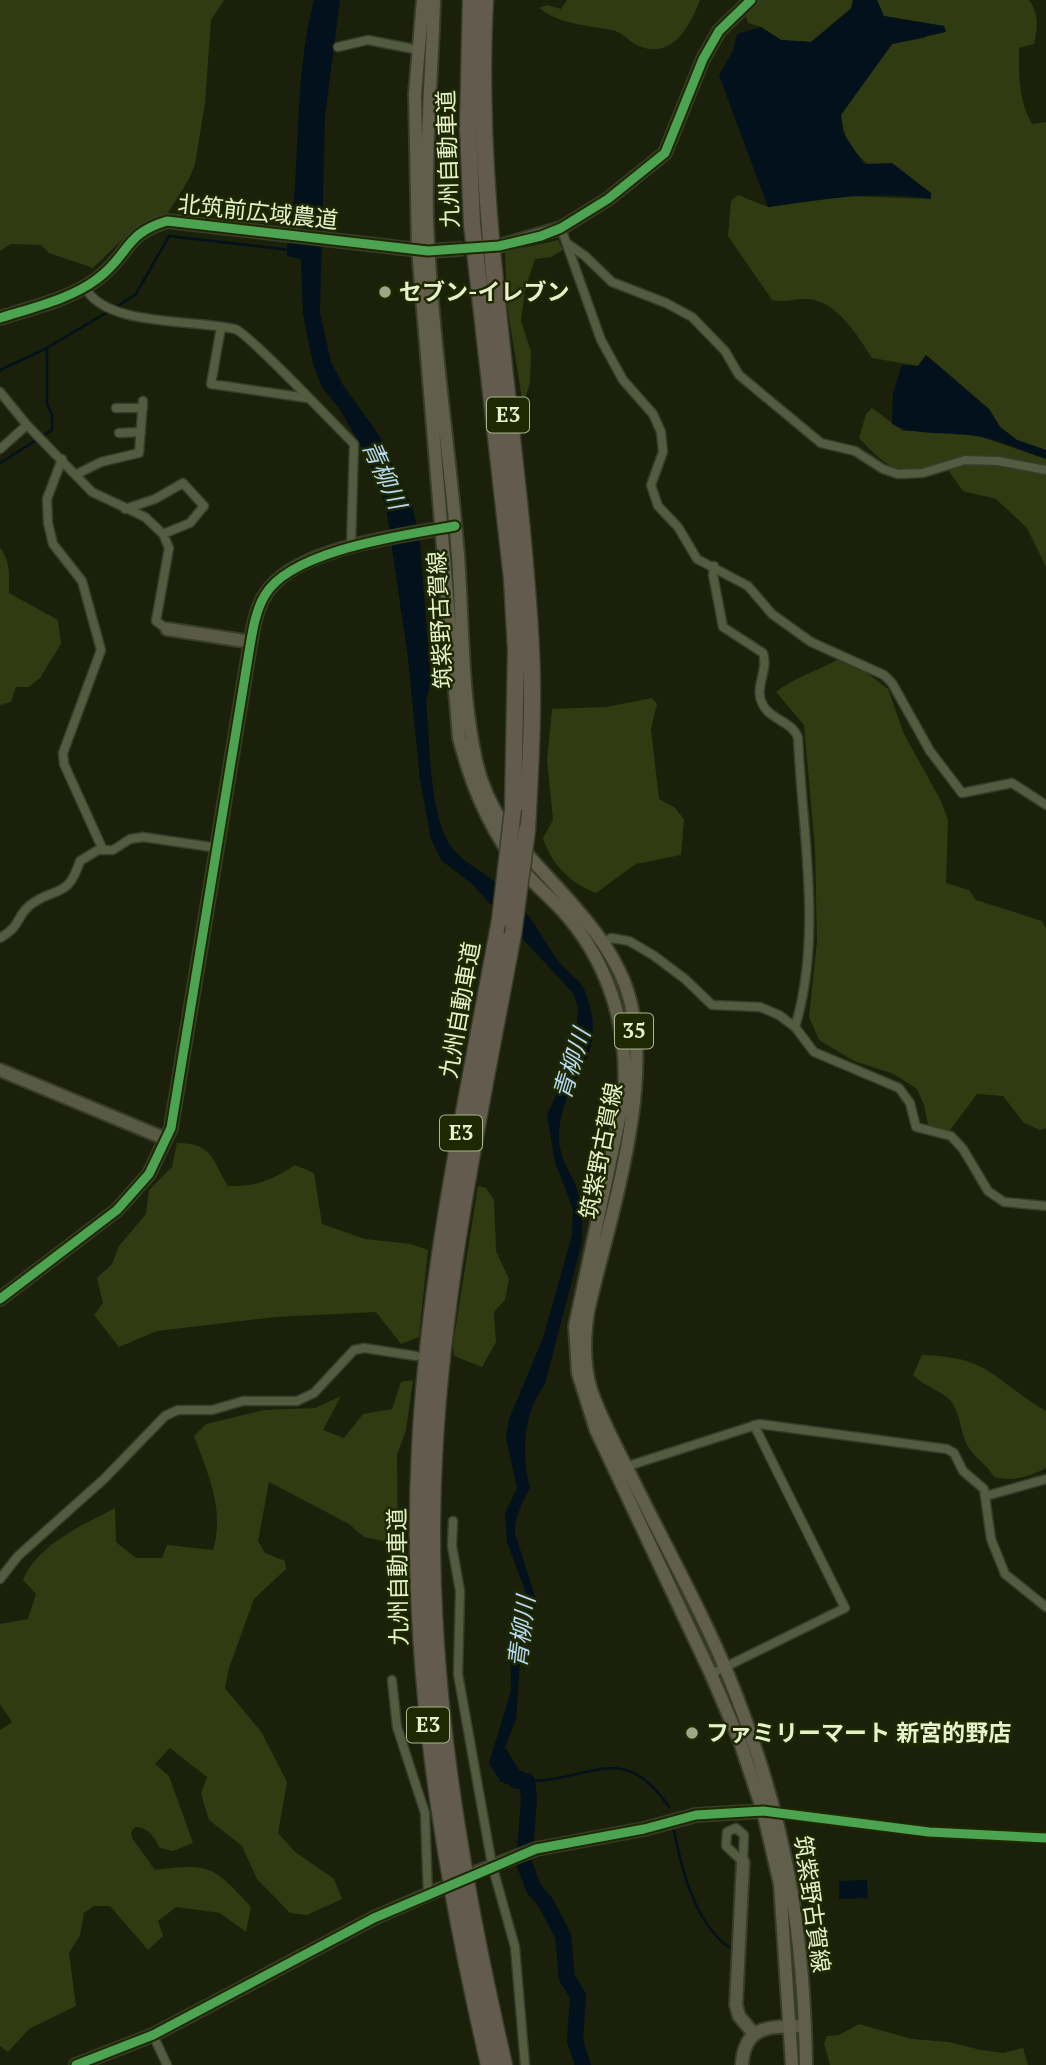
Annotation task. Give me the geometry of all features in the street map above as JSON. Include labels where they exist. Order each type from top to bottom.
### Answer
[{"type":"highway","name":"九州自動車道","points":[[471,0],[468,130],[472,224],[512,579],[516,650],[513,809],[500,920],[453,1177],[429,1350],[432,1380],[432,1526],[440,1706],[458,1845],[504,2065]]},
{"type":"highway","name":"九州自動車道","points":[[429,1350],[468,1178],[513,934],[527,830],[532,710],[531,650],[520,512],[488,229],[483,130],[485,0]]},
{"type":"highway","name":"九州自動車道","points":[[432,1380],[418,1527],[419,1613],[426,1707],[443,1844],[489,2065]]},
{"type":"main road","name":"筑紫野古賀線","points":[[423,0],[415,177],[467,706],[482,782],[519,849],[560,889],[603,944],[627,990],[636,1045],[637,1083],[626,1145],[587,1311],[584,1353],[592,1390],[620,1468],[725,1668],[792,1884],[806,2065]]},
{"type":"main road","name":"筑紫野古賀線","points":[[423,250],[434,0]]},
{"type":"main road","name":"筑紫野古賀線","points":[[448,527],[454,708],[459,738],[477,799],[515,862],[562,911],[594,954],[618,1011],[624,1042],[624,1096],[585,1277],[575,1348],[582,1389],[620,1468],[769,1812],[780,1884],[792,2065]]},
{"type":"street","points":[[499,246],[561,228],[608,199],[665,153],[710,46],[719,31],[751,0]]},
{"type":"street","points":[[338,47],[368,40],[419,50]]},
{"type":"street","name":"北筑前広域農道","points":[[0,318],[85,287],[117,261],[132,239],[146,227],[167,221],[423,250],[460,249]]},
{"type":"street","points":[[561,228],[601,340],[623,380],[653,414],[661,432],[663,452],[651,485],[658,506],[678,527],[697,559],[748,586],[772,614],[811,642],[884,675],[892,684],[930,751],[962,793],[1012,783],[1046,805]]},
{"type":"street","points":[[568,244],[612,282],[666,303],[691,317],[725,351],[739,375],[821,443],[855,451],[883,469],[898,474],[923,473],[965,460],[1005,462],[1046,470]]},
{"type":"street","points":[[85,287],[90,296],[109,311],[238,330],[354,444],[351,547]]},
{"type":"street","points":[[220,327],[211,384],[307,398]]},
{"type":"street","points":[[1,394],[92,492],[145,517],[163,534],[169,548],[156,621],[167,629],[251,642]]},
{"type":"street","points":[[76,474],[101,462],[139,453],[143,405],[116,408]]},
{"type":"street","points":[[0,449],[27,425]]},
{"type":"street","points":[[119,433],[141,432]]},
{"type":"street","points":[[62,459],[47,499],[48,523],[53,544],[82,581],[101,650],[63,752],[64,764],[103,850]]},
{"type":"street","points":[[125,509],[155,499],[183,483],[204,506],[190,523],[163,534]]},
{"type":"street","points":[[0,1299],[117,1210],[149,1174],[166,1139],[179,1093],[251,642],[265,594],[284,573],[307,560],[351,547],[448,527]]},
{"type":"street","points":[[714,566],[713,575],[723,627],[763,653],[766,660],[760,701],[766,711],[796,732],[798,738],[809,880],[804,990],[795,1027]]},
{"type":"street","points":[[0,938],[17,928],[25,908],[41,897],[60,893],[74,879],[80,861],[103,850],[113,850],[130,839],[142,837],[218,848]]},
{"type":"street","points":[[603,944],[611,938],[629,940],[685,979],[712,1005],[760,1007],[795,1027],[814,1052],[899,1088],[910,1103],[916,1127],[951,1136],[963,1149],[988,1191],[1004,1202],[1046,1206]]},
{"type":"street","points":[[0,1070],[166,1139]]},
{"type":"street","points":[[0,1579],[18,1556],[104,1479],[165,1416],[177,1410],[212,1410],[243,1401],[297,1401],[314,1393],[354,1350],[429,1350]]},
{"type":"street","points":[[620,1468],[754,1425],[947,1449],[954,1453],[963,1471],[981,1485],[986,1496],[991,1539],[1005,1574],[1046,1607]]},
{"type":"street","points":[[711,1674],[845,1608],[754,1425]]},
{"type":"street","points":[[986,1496],[1046,1479]]},
{"type":"street","points":[[453,1521],[452,1546],[460,1591],[457,1664],[492,1865],[515,1947],[525,2065]]},
{"type":"street","points":[[76,2065],[153,2035],[373,1918],[434,1892],[425,1813],[397,1727],[392,1680]]},
{"type":"street","points":[[477,1871],[536,1849],[644,1829],[696,1815],[769,1812],[929,1832],[1046,1838]]},
{"type":"street","points":[[743,1862],[736,2005],[739,2017],[754,2034]]},
{"type":"street","points":[[742,2065],[744,2050],[754,2034],[767,2027],[805,2026]]},
{"type":"street","points":[[153,2035],[167,2065]]},
{"type":"green space","points":[[0,0],[224,0],[211,20],[205,103],[195,164],[189,179],[168,213],[127,235],[93,268],[49,253],[41,245],[11,244],[0,251]]},
{"type":"green space","points":[[567,0],[700,0],[691,20],[678,38],[661,48],[651,49],[635,44],[615,31],[564,21],[539,8],[547,5],[561,9]]},
{"type":"green space","points":[[740,0],[853,0],[851,8],[811,42],[781,40],[761,27],[748,23]]},
{"type":"green space","points":[[877,0],[1029,0],[1035,11],[1037,27],[1034,44],[1019,48],[1019,68],[1020,87],[1027,115],[1032,124],[1046,122],[1046,450],[1017,440],[1000,427],[989,409],[926,355],[918,366],[872,358],[844,320],[826,305],[816,300],[772,300],[728,236],[731,201],[738,195],[768,207],[850,196],[931,199],[873,168],[851,146],[844,131],[841,114],[892,44],[924,38],[944,26],[883,16]]},
{"type":"green space","points":[[558,240],[563,250],[551,257],[535,259],[525,290],[521,321],[531,352],[530,383],[523,405],[507,305],[505,252]]},
{"type":"green space","points":[[872,408],[903,431],[942,431],[982,437],[1046,459],[1046,567],[1027,528],[996,499],[963,491],[946,467],[918,471],[898,469],[870,450],[859,438],[866,414]]},
{"type":"green space","points":[[0,548],[8,564],[9,593],[58,620],[61,644],[40,678],[29,687],[16,687],[11,702],[0,705]]},
{"type":"green space","points":[[837,660],[867,673],[888,689],[904,734],[941,801],[948,820],[946,883],[969,890],[976,900],[1042,921],[1046,929],[1046,1128],[1040,1130],[1024,1123],[1003,1096],[977,1094],[948,1133],[928,1125],[917,1089],[894,1074],[854,1061],[819,1040],[809,1017],[817,941],[815,849],[804,725],[776,692]]},
{"type":"green space","points":[[652,698],[657,704],[651,729],[659,799],[674,807],[684,819],[681,855],[636,864],[596,893],[563,872],[551,856],[543,838],[553,820],[547,760],[552,709],[606,707]]},
{"type":"green space","points":[[177,1143],[198,1146],[205,1150],[228,1186],[263,1182],[295,1165],[314,1173],[322,1224],[365,1239],[411,1244],[428,1250],[419,1337],[401,1344],[376,1312],[276,1317],[157,1331],[119,1347],[94,1315],[103,1303],[97,1278],[112,1264],[119,1246],[146,1214],[149,1190],[172,1167]]},
{"type":"green space","points":[[478,1186],[486,1188],[494,1200],[496,1251],[509,1279],[505,1300],[494,1312],[496,1342],[482,1367],[454,1356],[453,1344]]},
{"type":"green space","points":[[922,1355],[964,1360],[978,1365],[1046,1411],[1046,1468],[1021,1478],[994,1477],[968,1446],[950,1400],[913,1375]]},
{"type":"green space","points":[[413,1380],[406,1430],[397,1455],[398,1544],[364,1537],[349,1524],[269,1482],[258,1541],[265,1553],[285,1561],[286,1569],[254,1599],[229,1668],[225,1688],[262,1733],[287,1782],[278,1833],[294,1851],[334,1879],[342,1899],[307,1915],[290,1913],[257,1879],[242,1846],[209,1820],[201,1794],[207,1777],[170,1748],[155,1764],[169,1776],[193,1843],[173,1851],[160,1848],[153,1837],[140,1827],[135,1827],[131,1832],[132,1838],[155,1870],[188,1867],[210,1870],[219,1875],[251,1907],[246,1932],[220,1913],[176,1907],[158,1921],[163,1936],[148,1950],[110,1906],[94,1906],[84,1913],[80,1935],[69,1953],[76,2006],[29,2029],[8,2052],[0,2046],[0,1730],[12,1722],[0,1704],[0,1624],[28,1619],[36,1594],[23,1580],[30,1567],[50,1546],[115,1508],[116,1542],[136,1558],[162,1558],[167,1545],[213,1550],[216,1506],[194,1436],[206,1424],[264,1410],[315,1408],[341,1396],[323,1430],[344,1438],[363,1414],[392,1409],[401,1382]]},
{"type":"green space","points":[[859,2024],[912,2039],[949,2042],[981,2050],[1003,2053],[1023,2048],[1028,2065],[830,2065],[824,2043],[827,2036],[839,2035]]},
{"type":"water","points":[[314,0],[340,0],[325,116],[320,312],[331,362],[343,385],[379,435],[413,508],[420,545],[431,682],[426,701],[431,773],[437,811],[448,842],[464,860],[499,886],[523,909],[559,962],[582,985],[591,1013],[593,1033],[590,1050],[562,1112],[559,1134],[562,1154],[579,1198],[582,1242],[545,1384],[528,1421],[525,1461],[530,1488],[515,1527],[537,1603],[522,1635],[516,1719],[505,1747],[519,1770],[533,1776],[531,1792],[501,1782],[489,1763],[511,1691],[510,1625],[527,1605],[528,1598],[507,1542],[505,1514],[517,1488],[506,1438],[509,1419],[543,1338],[572,1235],[573,1209],[555,1162],[547,1116],[575,1051],[578,1008],[573,993],[472,884],[441,860],[431,839],[420,780],[408,658],[386,507],[369,460],[341,411],[322,387],[313,364],[303,314],[301,259],[287,256],[294,196],[302,70]]},
{"type":"water","points":[[853,0],[877,0],[884,16],[944,26],[946,32],[892,44],[841,115],[843,133],[864,164],[892,163],[931,193],[931,199],[870,195],[768,207],[719,75],[733,51],[737,34],[761,27],[781,40],[811,42],[851,9]]},
{"type":"water","points":[[926,355],[989,409],[1000,427],[1017,440],[1046,450],[1046,459],[978,436],[921,432],[892,424],[893,393],[902,365],[918,366]]},
{"type":"water","points":[[867,1880],[868,1898],[839,1899],[839,1881]]},
{"type":"waterway","points":[[115,308],[136,294],[169,236],[290,250]]},
{"type":"waterway","points":[[0,463],[52,430],[52,415],[47,403],[47,348],[109,311]]},
{"type":"waterway","points":[[0,370],[47,348]]},
{"type":"waterway","points":[[532,1781],[605,1768],[621,1769],[637,1775],[653,1787],[669,1807]]},
{"type":"waterway","name":"青柳川","points":[[517,1781],[527,1781],[529,1799],[524,1863],[534,1889],[546,1903],[563,1936],[567,1978],[578,1996],[575,2041],[583,2065]]},
{"type":"waterway","points":[[674,1831],[686,1880],[700,1913],[720,1940],[733,1950]]},
{"type":"cycle path","points":[[0,318],[50,302],[87,286],[108,270],[142,232],[167,221],[428,251],[499,246],[541,236],[561,228],[608,199],[665,153],[703,59],[719,31],[751,0]]},
{"type":"cycle path","points":[[0,1299],[117,1210],[149,1174],[171,1128],[251,638],[256,615],[265,595],[279,579],[299,566],[323,556],[380,540],[455,526]]},
{"type":"cycle path","points":[[76,2065],[153,2035],[374,1918],[536,1849],[644,1829],[696,1815],[763,1811],[929,1832],[1046,1838]]},
{"type":"place","name":"セブン-イレブン","points":[[385,292]]},
{"type":"place","name":"ファミリーマート 新宮的野店","points":[[692,1733]]}]
